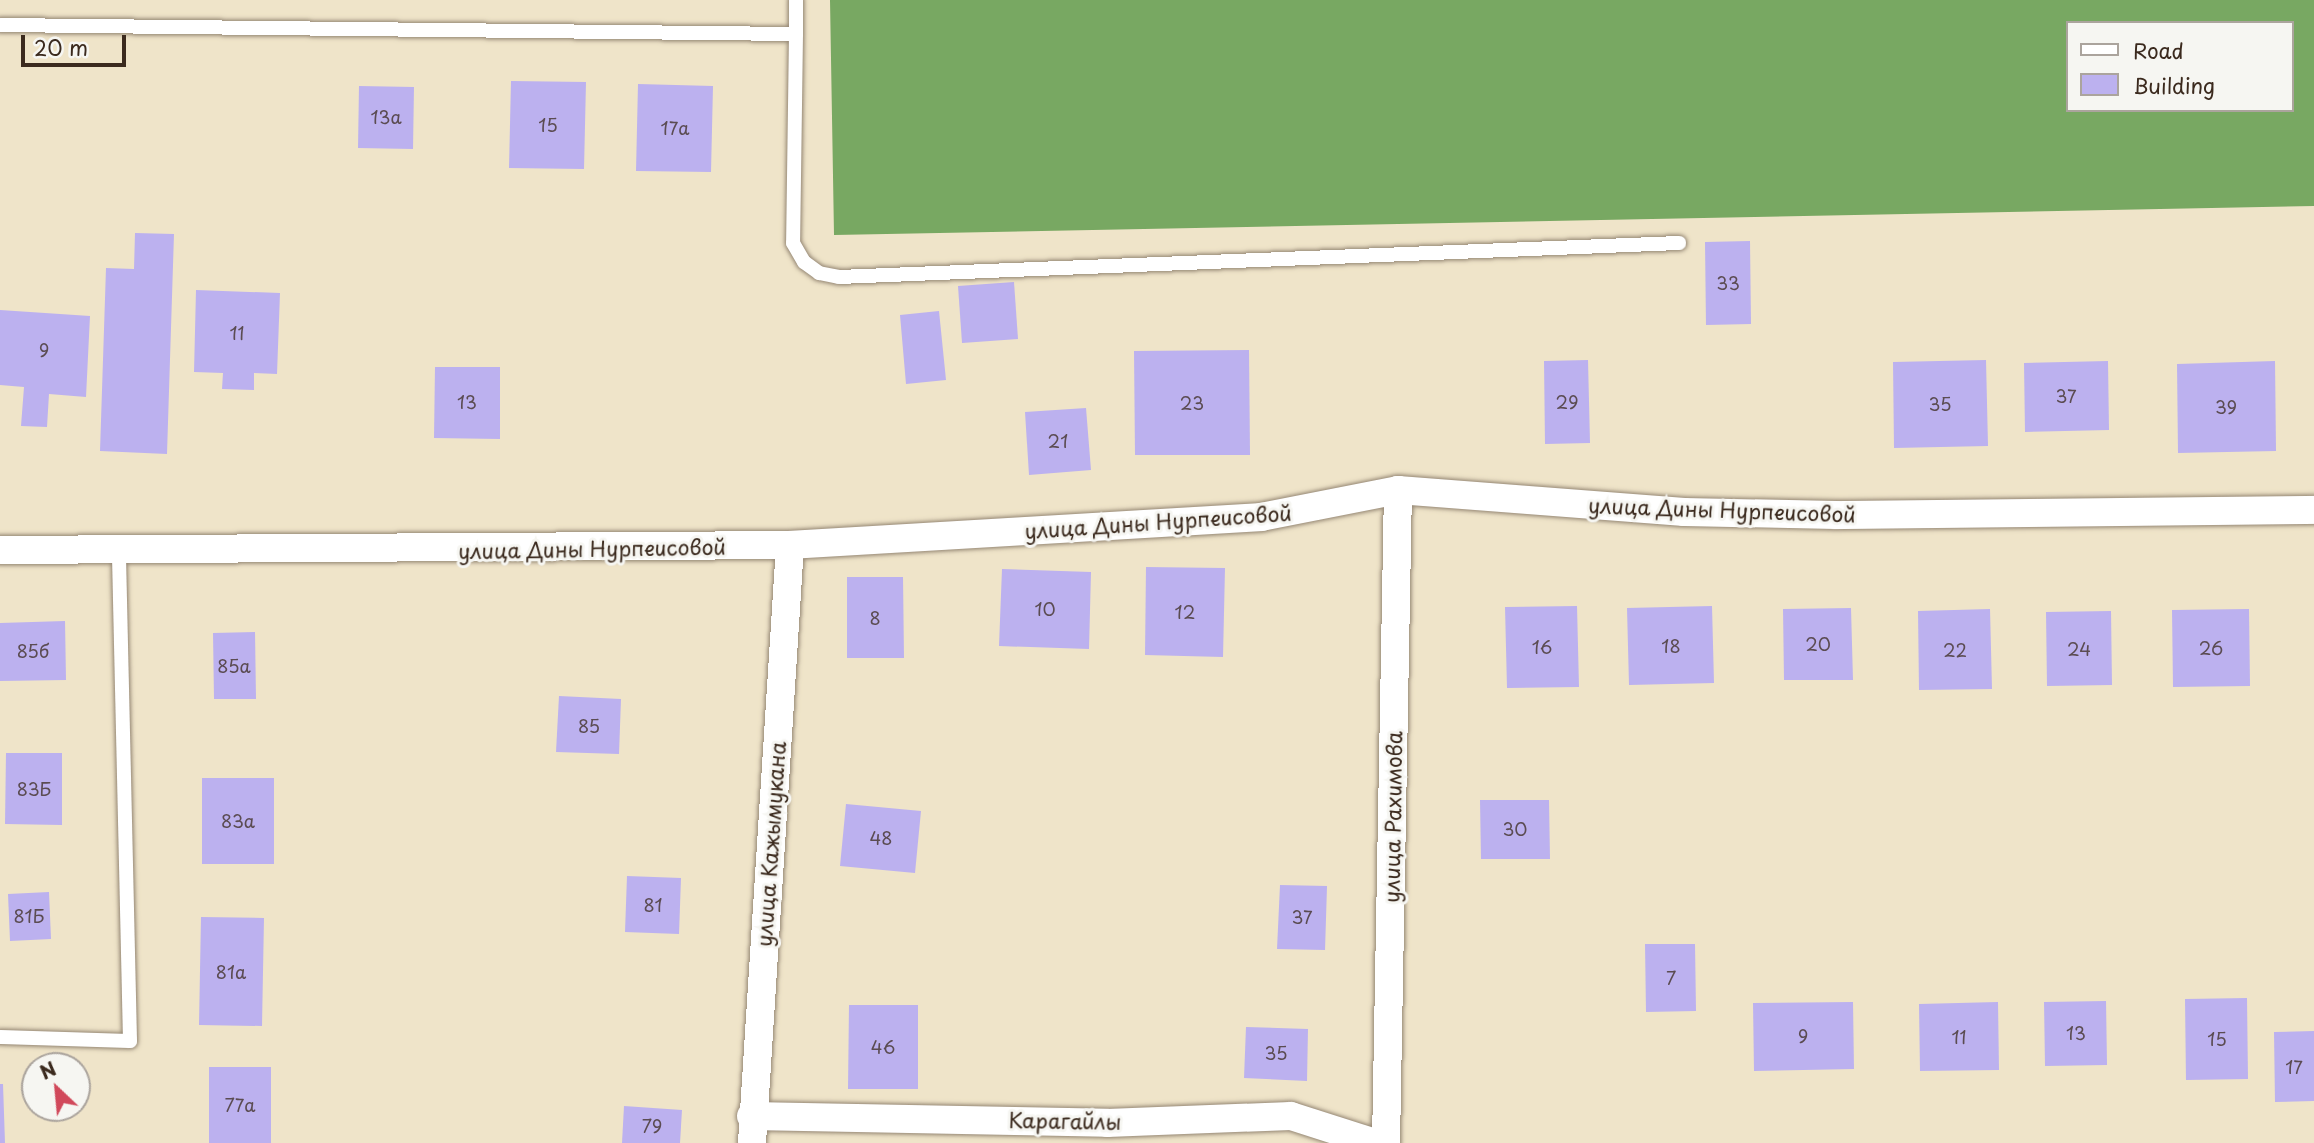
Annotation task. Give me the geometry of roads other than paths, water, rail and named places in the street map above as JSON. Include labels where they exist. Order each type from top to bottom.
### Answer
[{"type":"street","name":"улица Дины Нурпеисовой","points":[[0,550],[790,545],[1261,517],[1398,490],[1698,513],[2314,510]]},
{"type":"street","name":"улица Рахимова","points":[[1386,1143],[1398,490]]},
{"type":"street","name":"улица Кажымукана","points":[[751,1129],[790,545]]},
{"type":"street","name":"Карагайлы","points":[[751,1129],[1107,1123],[1291,1116],[1375,1143]]},
{"type":"lane","points":[[796,0],[790,221],[793,243],[804,262],[819,273],[839,277],[1679,243]]},
{"type":"lane","points":[[0,25],[796,34]]},
{"type":"lane","points":[[0,1037],[130,1041],[119,550]]}]
